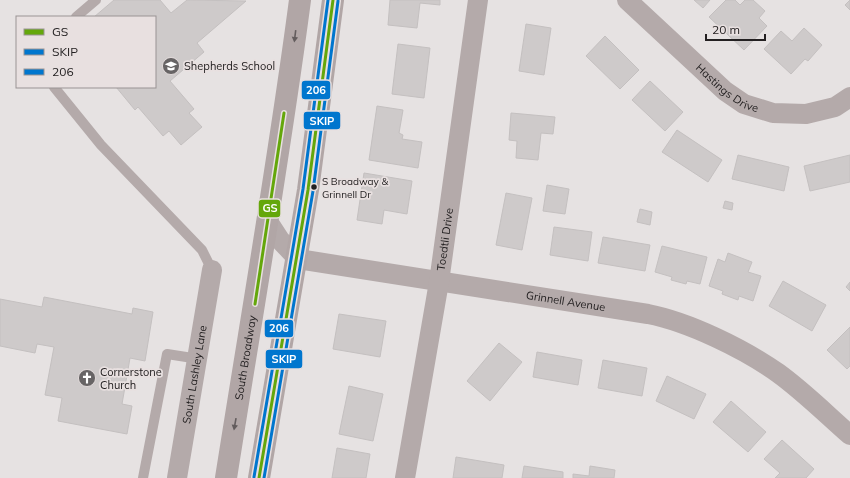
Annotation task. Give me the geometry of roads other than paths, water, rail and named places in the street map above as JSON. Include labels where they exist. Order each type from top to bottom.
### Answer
[{"type":"highway","name":"South Broadway","points":[[226,478],[248,350],[300,0]]},
{"type":"highway","points":[[259,478],[298,259],[333,0]]},
{"type":"street","name":"Toedtli Drive","points":[[405,478],[439,282],[478,0]]},
{"type":"street","name":"Hastings Drive","points":[[627,0],[725,91],[744,104],[773,113],[806,114],[835,107],[850,97]]},
{"type":"street","points":[[267,220],[280,240],[298,259]]},
{"type":"street","name":"Grinnell Avenue","points":[[298,259],[648,314],[678,323],[730,344],[778,373],[850,435]]},
{"type":"street","name":"South Lashley Lane","points":[[177,478],[199,359],[212,270]]},
{"type":"lane","points":[[77,16],[96,0]]},
{"type":"lane","points":[[55,88],[101,145],[202,250],[212,270]]},
{"type":"lane","points":[[143,478],[167,354],[199,359]]},
{"type":"place","name":"Shepherds School","points":[[171,66]]},
{"type":"place","name":"S Broadway & Grinnell Dr","points":[[314,187]]},
{"type":"place","name":"Cornerstone Church","points":[[87,378]]}]
